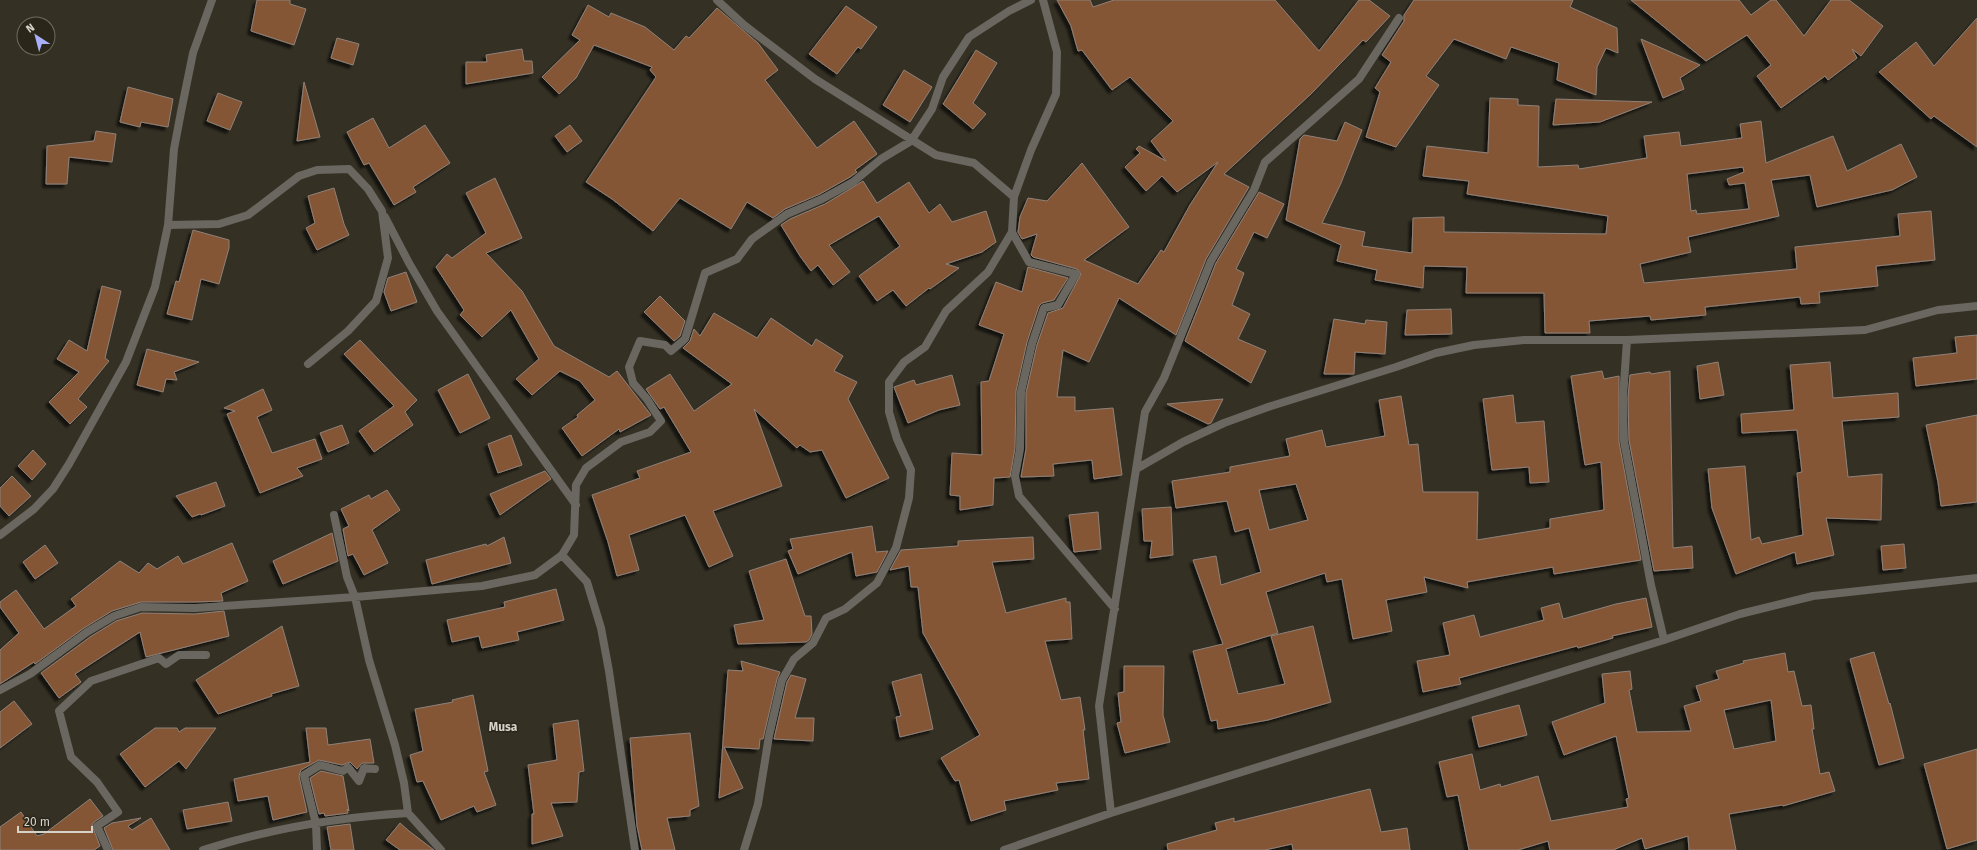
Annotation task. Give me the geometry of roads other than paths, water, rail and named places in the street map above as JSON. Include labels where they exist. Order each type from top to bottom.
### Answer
[{"type":"street","points":[[0,535],[34,509],[53,489],[69,464],[126,362],[155,287],[168,225],[174,149],[181,112],[193,53],[212,0]]},
{"type":"street","points":[[716,0],[744,25],[815,78],[911,141],[936,155],[974,163],[1014,197]]},
{"type":"street","points":[[0,690],[30,674],[87,632],[114,616],[141,607],[195,608],[355,597],[482,586],[535,575],[562,555],[574,535],[576,485],[586,468],[621,442],[650,432],[661,421],[647,399],[633,383],[629,366],[640,341],[665,344],[671,351],[685,339],[705,273],[737,259],[752,239],[787,214],[822,199],[853,182],[881,158],[911,141],[932,109],[942,77],[969,37],[1009,11],[1031,0]]},
{"type":"street","points":[[744,850],[758,804],[769,736],[782,680],[794,659],[813,643],[826,618],[845,609],[877,583],[896,548],[909,498],[911,470],[897,439],[889,412],[889,382],[904,362],[925,348],[946,311],[988,272],[1012,232],[1014,197],[1031,150],[1056,94],[1057,52],[1043,0]]},
{"type":"street","points":[[1111,813],[1099,706],[1138,468],[1145,412],[1164,378],[1212,261],[1254,190],[1265,162],[1359,79],[1399,18]]},
{"type":"street","points":[[168,225],[219,224],[248,215],[300,176],[317,170],[349,169],[368,188],[437,311],[576,505]]},
{"type":"street","points":[[308,364],[348,331],[376,301],[388,258],[382,211]]},
{"type":"street","points":[[1012,232],[1029,262],[1076,274],[1058,305],[1044,308],[1032,344],[1021,392],[1020,449],[1015,476],[1019,496],[1115,609]]},
{"type":"street","points":[[1138,468],[1183,442],[1224,423],[1268,407],[1396,367],[1436,352],[1474,345],[1524,340],[1627,340],[1865,330],[1938,310],[1977,306]]},
{"type":"street","points":[[1627,340],[1623,398],[1624,441],[1651,585],[1664,640]]},
{"type":"street","points":[[334,515],[347,577],[355,597],[369,660],[395,744],[404,783],[408,813],[441,850]]},
{"type":"street","points":[[562,555],[587,582],[601,628],[609,671],[635,850]]},
{"type":"street","points":[[1004,850],[1111,813],[1664,640],[1740,614],[1813,596],[1977,578]]},
{"type":"street","points":[[108,850],[97,826],[118,812],[97,782],[72,757],[59,711],[91,681],[160,658],[166,664],[179,655],[206,655]]},
{"type":"street","points":[[317,850],[316,824],[304,775],[320,765],[343,771],[348,767],[359,781],[364,768],[375,769]]},
{"type":"street","points":[[203,850],[255,836],[316,824],[361,816],[408,813]]},
{"type":"district","name":"Musa","points":[[503,727]]}]
